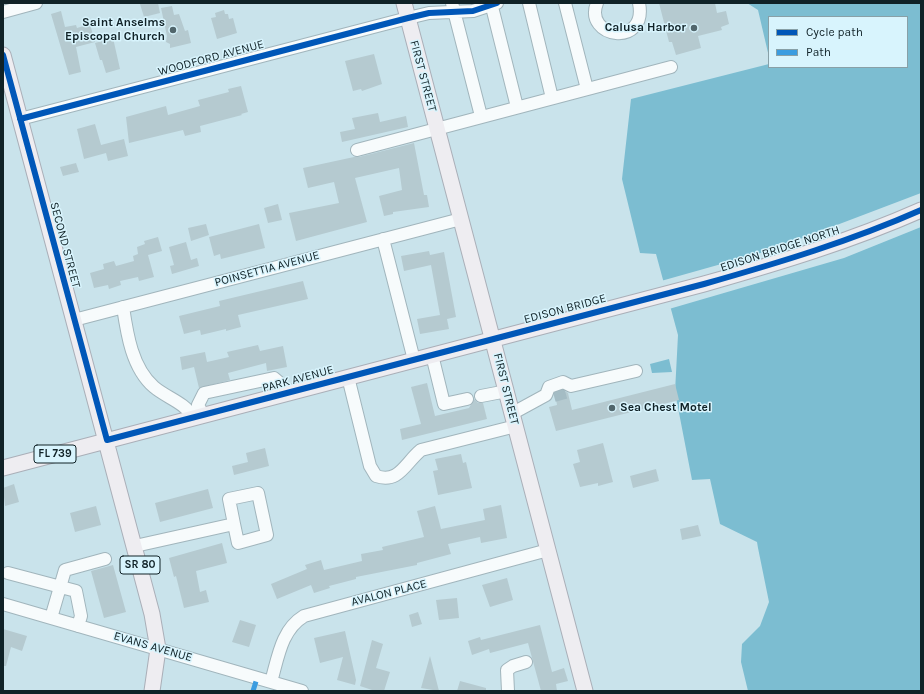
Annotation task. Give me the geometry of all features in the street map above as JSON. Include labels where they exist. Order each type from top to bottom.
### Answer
[{"type":"main road","name":"FIRST STREET","points":[[404,3],[494,339],[585,691]]},
{"type":"main road","name":"SECOND STREET","points":[[3,55],[107,440],[152,614],[158,649],[152,691]]},
{"type":"main road","name":"EDISON BRIDGE NORTH","points":[[642,300],[704,284],[796,257],[852,238],[921,210]]},
{"type":"main road","name":"EDISON BRIDGE","points":[[494,339],[642,300]]},
{"type":"main road","name":"PARK AVENUE","points":[[3,468],[494,339]]},
{"type":"street","points":[[3,12],[36,3]]},
{"type":"street","points":[[529,3],[552,98]]},
{"type":"street","points":[[566,3],[587,89]]},
{"type":"street","points":[[597,3],[595,13],[597,21],[608,32],[616,34],[631,30],[636,24],[641,11],[639,3]]},
{"type":"street","points":[[408,18],[453,8],[473,11],[493,4],[517,107]]},
{"type":"street","points":[[453,8],[482,116]]},
{"type":"street","name":"WOODFORD AVENUE","points":[[20,119],[408,18]]},
{"type":"street","points":[[357,150],[671,67]]},
{"type":"street","name":"POINSETTIA AVENUE","points":[[74,320],[461,219]]},
{"type":"street","points":[[383,240],[414,360]]},
{"type":"street","points":[[123,307],[127,336],[139,367],[154,386],[198,416]]},
{"type":"street","points":[[432,355],[444,404],[467,399]]},
{"type":"street","points":[[348,377],[370,466],[376,476],[383,479],[391,478],[397,475],[413,456],[421,450],[514,419],[550,395],[549,387],[563,382],[569,389],[636,371]]},
{"type":"street","points":[[198,416],[198,406],[204,393],[274,378],[281,384],[284,394]]},
{"type":"street","points":[[481,396],[507,391]]},
{"type":"street","points":[[135,546],[234,524]]},
{"type":"street","name":"AVALON PLACE","points":[[271,682],[287,632],[296,620],[304,616],[548,550]]},
{"type":"street","points":[[51,618],[65,570],[105,559]]},
{"type":"street","points":[[8,573],[76,591],[81,616],[78,626]]},
{"type":"street","name":"EVANS AVENUE","points":[[3,604],[302,691]]},
{"type":"street","points":[[508,691],[507,670],[513,666],[526,662]]},
{"type":"water","points":[[747,3],[921,3],[921,691],[748,691],[741,662],[742,644],[760,626],[769,602],[757,542],[720,524],[710,479],[692,480],[675,392],[678,335],[656,254],[640,253],[622,179],[631,99],[768,64],[768,68],[908,68],[908,16],[768,16],[768,53],[758,10]]},
{"type":"water","points":[[669,359],[672,372],[652,373],[650,364]]},
{"type":"pier","points":[[921,193],[921,227],[844,258],[669,309],[661,281],[771,250]]},
{"type":"building","points":[[158,3],[160,13],[144,17],[140,4]]},
{"type":"building","name":"Calusa Harbor","points":[[659,3],[715,3],[717,13],[726,11],[729,24],[721,27],[722,30],[698,36],[701,48],[676,55],[672,42],[669,42]]},
{"type":"building","points":[[172,6],[174,15],[179,14],[185,31],[188,30],[191,43],[170,48],[170,44],[166,42],[167,36],[161,8]]},
{"type":"building","points":[[224,10],[225,14],[228,14],[229,19],[233,18],[237,33],[217,39],[211,18],[216,17],[215,13]]},
{"type":"building","points":[[61,11],[65,27],[76,25],[77,28],[90,24],[95,42],[76,47],[81,72],[69,75],[51,14]]},
{"type":"building","points":[[113,38],[120,69],[106,73],[95,43]]},
{"type":"building","points":[[374,54],[382,84],[362,91],[361,89],[353,91],[345,61]]},
{"type":"building","points":[[241,86],[248,112],[200,126],[201,132],[185,136],[183,130],[129,143],[126,117],[166,106],[168,115],[200,106],[198,100],[229,92],[228,89]]},
{"type":"building","points":[[378,113],[380,122],[406,116],[408,127],[342,142],[340,132],[355,129],[352,118]]},
{"type":"building","points":[[95,124],[101,145],[124,139],[128,156],[108,161],[106,153],[84,159],[77,129]]},
{"type":"building","points":[[414,143],[424,195],[427,195],[429,207],[393,212],[393,214],[384,216],[379,196],[402,190],[399,168],[355,178],[367,222],[296,241],[289,213],[339,203],[334,182],[308,188],[303,168],[359,157]]},
{"type":"building","points":[[76,163],[79,172],[63,176],[60,167]]},
{"type":"building","points":[[278,204],[282,220],[268,223],[264,208]]},
{"type":"building","points":[[206,224],[209,235],[191,241],[188,228]]},
{"type":"building","points":[[259,224],[265,248],[221,259],[220,254],[214,256],[209,237]]},
{"type":"building","points":[[158,237],[162,251],[148,255],[154,277],[139,281],[138,277],[120,281],[121,285],[109,289],[108,285],[94,288],[90,273],[104,269],[103,264],[114,261],[116,266],[134,261],[133,256],[138,254],[137,247],[145,244],[144,241]]},
{"type":"building","points":[[186,242],[191,260],[197,258],[199,266],[172,274],[170,266],[174,265],[169,247]]},
{"type":"building","points":[[429,251],[430,255],[444,252],[456,317],[447,319],[449,329],[420,334],[417,319],[440,315],[431,265],[404,271],[401,256]]},
{"type":"building","points":[[303,281],[308,299],[238,315],[241,327],[201,335],[200,330],[184,334],[179,316],[220,306],[219,301]]},
{"type":"building","points":[[258,345],[260,351],[283,346],[287,367],[267,371],[266,363],[228,373],[230,380],[199,388],[194,367],[182,370],[180,357],[205,352],[207,362],[229,357],[227,352]]},
{"type":"building","points":[[427,383],[435,416],[469,408],[474,399],[478,403],[483,403],[487,419],[402,440],[400,429],[421,424],[411,387]]},
{"type":"building","name":"Sea Chest Motel","points":[[675,384],[679,400],[556,431],[549,407],[557,405],[555,393],[563,390],[568,393],[572,410]]},
{"type":"building","points":[[603,443],[613,482],[598,486],[598,483],[580,487],[573,464],[580,462],[577,450]]},
{"type":"building","points":[[265,448],[269,466],[234,475],[232,466],[248,462],[246,453]]},
{"type":"building","points":[[461,454],[463,463],[466,462],[472,488],[438,495],[433,471],[438,470],[435,459]]},
{"type":"building","points":[[656,469],[659,481],[633,488],[630,476]]},
{"type":"building","points":[[14,484],[19,502],[5,506],[3,488]]},
{"type":"building","points":[[208,489],[213,508],[160,522],[155,503]]},
{"type":"building","points":[[501,505],[507,538],[481,543],[480,537],[448,544],[451,554],[417,563],[417,565],[356,577],[356,579],[329,586],[330,588],[314,593],[311,585],[277,599],[271,584],[307,569],[305,565],[321,560],[324,570],[362,561],[361,554],[383,550],[382,547],[424,537],[417,511],[435,506],[441,529],[485,520],[483,509]]},
{"type":"building","points":[[96,506],[101,525],[75,532],[70,513]]},
{"type":"building","points":[[698,525],[701,536],[682,540],[680,529]]},
{"type":"building","points":[[222,543],[227,563],[196,571],[200,592],[206,590],[209,602],[184,608],[176,576],[174,577],[169,558]]},
{"type":"building","points":[[113,565],[126,612],[104,618],[91,571]]},
{"type":"building","points":[[507,578],[513,600],[490,607],[482,585]]},
{"type":"building","points":[[457,598],[459,618],[439,620],[436,600]]},
{"type":"building","points":[[418,612],[422,624],[412,627],[409,615]]},
{"type":"building","points":[[240,620],[256,625],[249,647],[232,642]]},
{"type":"building","points":[[540,625],[552,672],[564,668],[568,681],[556,684],[557,691],[541,691],[528,643],[490,653],[489,649],[472,655],[468,641],[480,637],[481,640]]},
{"type":"building","points":[[3,629],[27,636],[22,651],[11,647],[6,666],[3,666]]},
{"type":"building","points":[[345,631],[356,680],[355,685],[337,680],[343,657],[320,663],[314,638]]},
{"type":"building","points":[[372,640],[383,644],[376,668],[390,672],[384,691],[375,691],[360,686]]},
{"type":"building","points":[[430,656],[439,691],[421,688]]},
{"type":"building","points":[[460,681],[486,688],[486,691],[457,691]]},
{"type":"tunnel","points":[[554,396],[568,392]]},
{"type":"marked path","points":[[253,691],[257,678]]},
{"type":"cycle path","points":[[20,119],[408,18],[429,13],[473,11],[497,3]]},
{"type":"cycle path","points":[[3,55],[107,440],[704,284],[841,242],[921,210]]},
{"type":"place","name":"Calusa Harbor","points":[[694,28]]},
{"type":"place","name":"Saint Anselms Episcopal Church","points":[[173,30]]},
{"type":"place","name":"Sea Chest Motel","points":[[612,408]]}]
